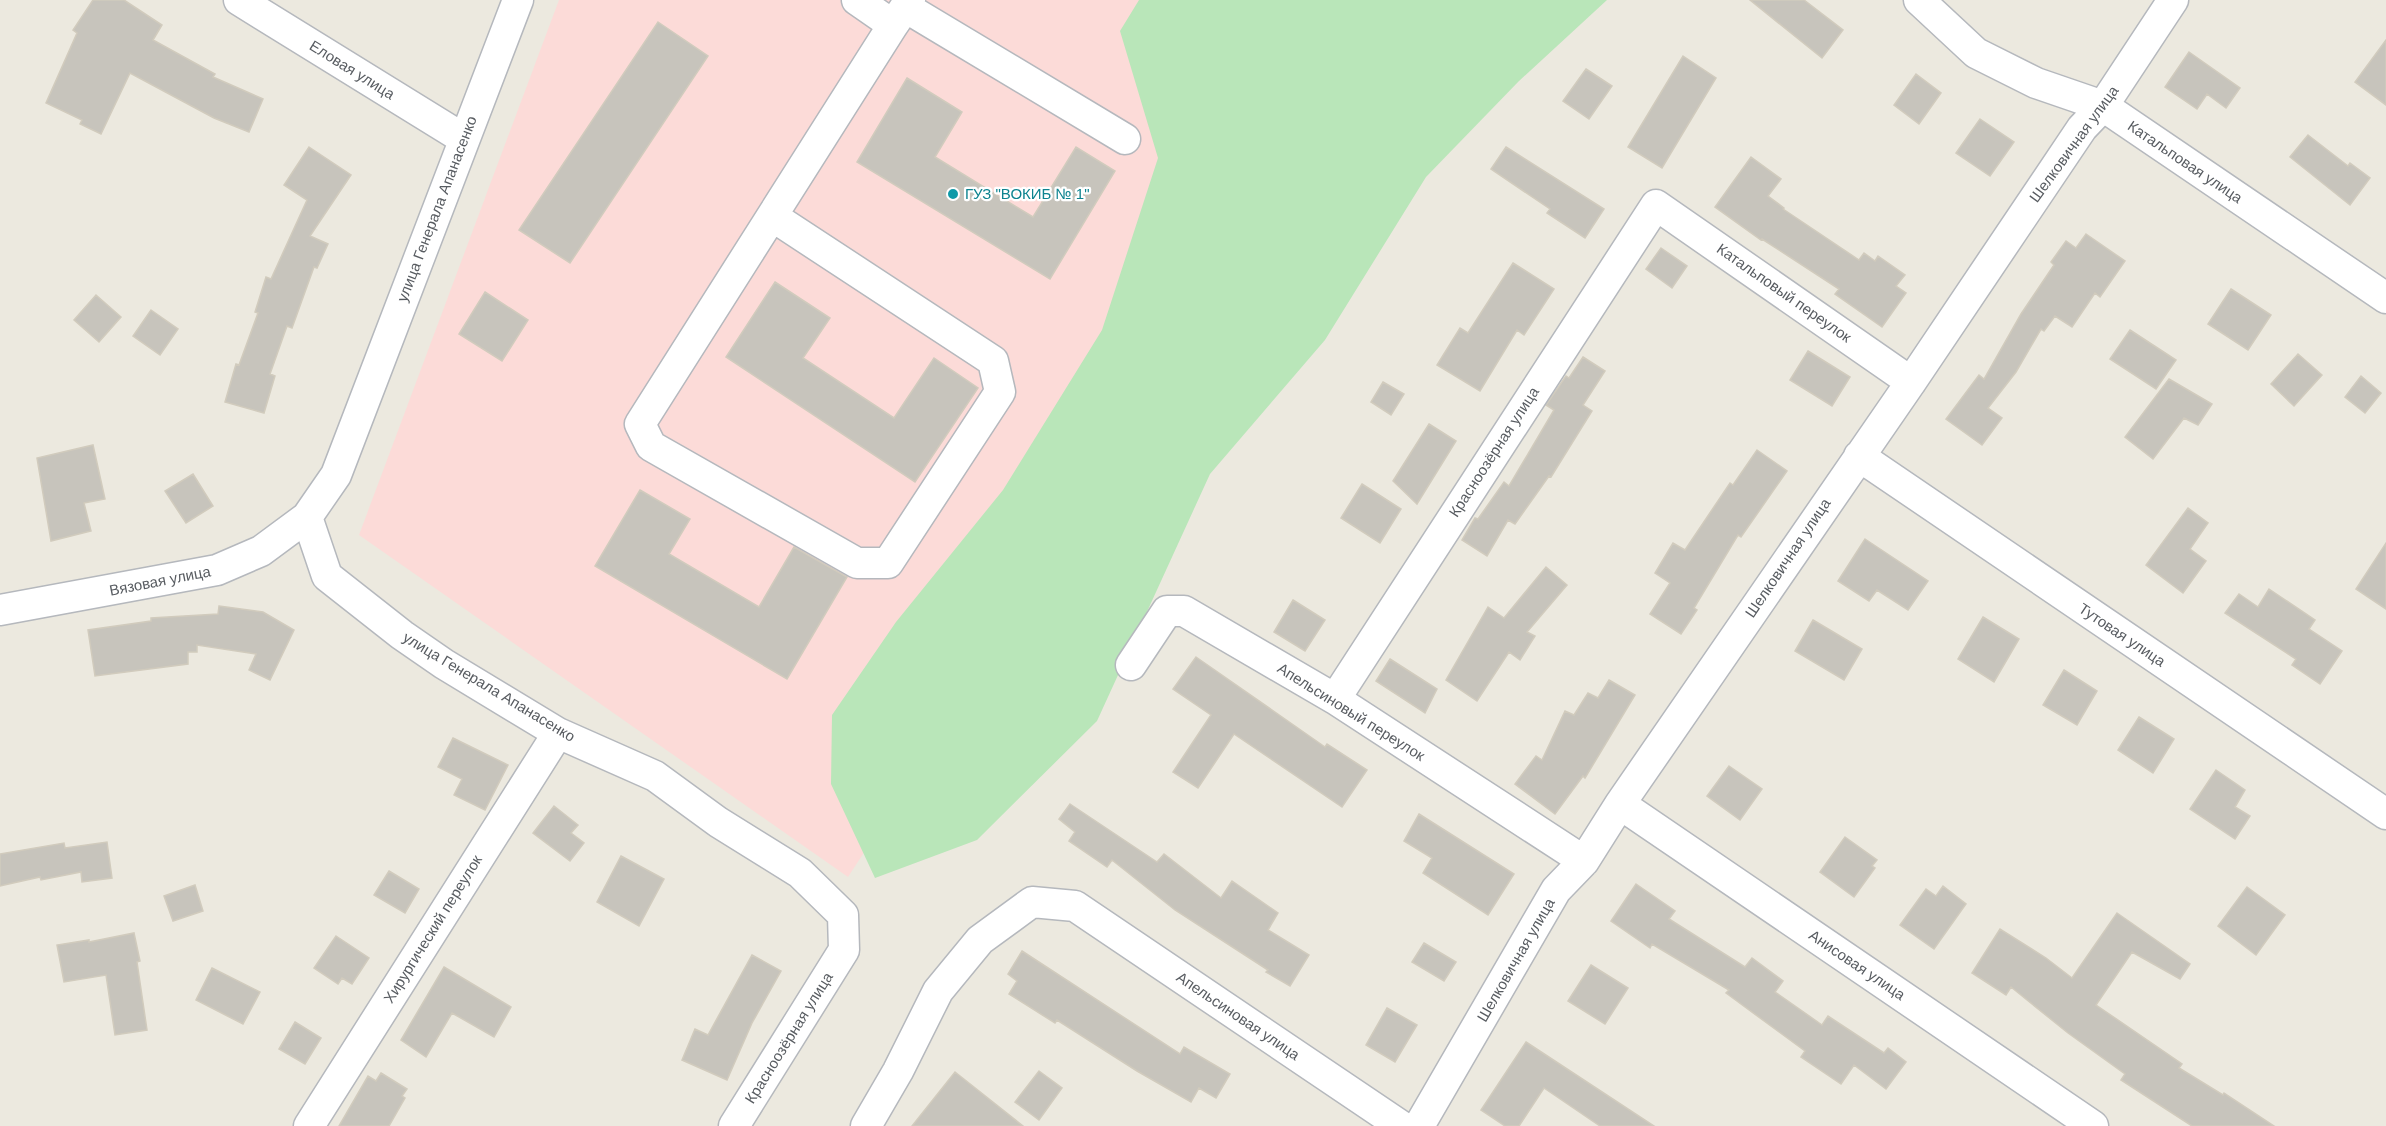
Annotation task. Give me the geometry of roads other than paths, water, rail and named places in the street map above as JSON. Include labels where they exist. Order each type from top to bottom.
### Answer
[{"type":"street","name":"Еловая улица","points":[[239,0],[464,140]]},
{"type":"street","name":"улица Генерала Апанасенко","points":[[518,0],[336,475],[307,517],[327,576],[411,641],[558,733],[655,776],[718,822],[800,873],[843,915],[844,950]]},
{"type":"street","points":[[857,0],[903,11],[1125,139]]},
{"type":"street","name":"Катальповая улица","points":[[1919,0],[1976,53],[2036,83],[2103,106],[2386,298]]},
{"type":"street","name":"Шелковичная улица","points":[[1419,1126],[1556,890],[1584,861],[1620,804],[1911,382],[2082,128],[2103,106],[2172,0]]},
{"type":"street","points":[[772,216],[993,361],[1000,392],[888,563],[857,563],[651,446],[640,424],[772,216],[903,11]]},
{"type":"street","name":"Катальповый переулок","points":[[1656,205],[1911,382]]},
{"type":"street","name":"Красноозёрная улица","points":[[1335,699],[1656,205]]},
{"type":"street","name":"Тутовая улица","points":[[1859,456],[2386,814]]},
{"type":"street","name":"Вязовая улица","points":[[0,610],[217,570],[261,551],[307,517]]},
{"type":"street","name":"Апельсиновый переулок","points":[[1131,665],[1167,611],[1184,611],[1335,699],[1584,861]]},
{"type":"street","name":"Хирургический переулок","points":[[309,1126],[558,733]]},
{"type":"street","name":"Анисовая улица","points":[[1620,804],[2094,1126]]},
{"type":"street","name":"Апельсиновая улица","points":[[866,1126],[898,1071],[939,991],[980,939],[1032,902],[1075,906],[1401,1126]]},
{"type":"street","name":"Красноозёрная улица","points":[[734,1126],[844,950]]},
{"type":"place","name":"ГУЗ \"ВОКИБ № 1\"","points":[[953,194]]}]
